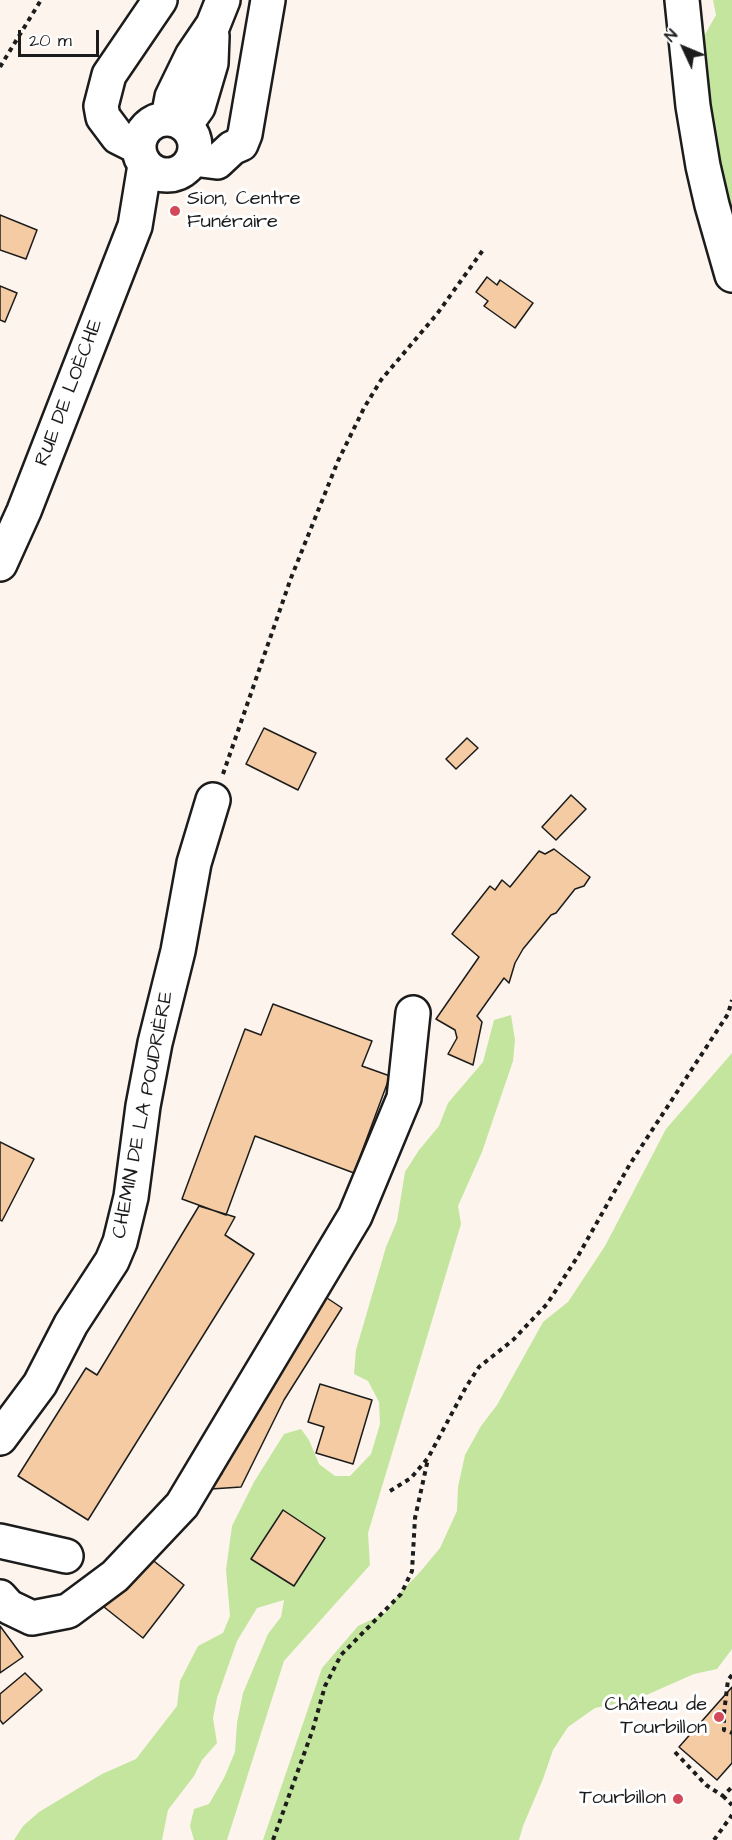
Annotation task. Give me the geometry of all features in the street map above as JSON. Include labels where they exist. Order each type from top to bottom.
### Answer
[{"type":"street","points":[[160,0],[109,75],[101,106],[103,117],[118,137],[168,143],[219,138],[232,148],[241,144],[245,134],[268,0]]},
{"type":"street","points":[[682,0],[693,106],[703,166],[732,275]]},
{"type":"street","name":"RUE DE LOÈCHE","points":[[0,564],[24,511],[168,143],[172,97],[192,56],[218,13]]},
{"type":"street","name":"CHEMIN DE LA POUDRIÈRE","points":[[0,1438],[40,1384],[71,1324],[112,1261],[120,1242],[131,1197],[143,1106],[155,1043],[178,951],[194,862],[213,800]]},
{"type":"street","points":[[0,1596],[9,1607],[32,1618],[68,1611],[115,1576],[182,1505],[355,1216],[404,1098],[413,1013]]},
{"type":"street","points":[[0,1541],[66,1556]]},
{"type":"path","points":[[0,67],[41,0]]},
{"type":"path","points":[[213,800],[302,548],[338,461],[364,408],[381,380],[437,314],[483,250]]},
{"type":"path","points":[[390,1491],[411,1478],[428,1458],[479,1367],[513,1340],[547,1304],[578,1256],[630,1164],[728,1014],[732,1000]]},
{"type":"path","points":[[273,1840],[313,1729],[325,1686],[341,1655],[401,1594],[412,1570],[415,1518],[428,1458]]},
{"type":"path","points":[[732,1675],[728,1680],[724,1713],[724,1730],[732,1734]]},
{"type":"path","points":[[675,1752],[706,1785],[732,1805]]},
{"type":"path","points":[[723,1796],[732,1787]]},
{"type":"path","points":[[714,1840],[732,1815]]},
{"type":"green space","points":[[713,0],[732,0],[732,224],[713,148],[703,38],[716,15]]},
{"type":"green space","points":[[511,1015],[515,1040],[513,1061],[482,1152],[458,1206],[461,1224],[368,1533],[370,1565],[284,1661],[227,1840],[194,1840],[190,1826],[194,1809],[209,1804],[224,1778],[235,1752],[237,1723],[243,1693],[268,1634],[281,1617],[284,1600],[257,1608],[237,1641],[217,1698],[213,1718],[217,1743],[202,1760],[194,1776],[168,1810],[162,1840],[14,1840],[23,1826],[39,1812],[102,1774],[136,1759],[177,1706],[180,1681],[198,1646],[223,1633],[230,1616],[226,1570],[232,1526],[254,1482],[284,1434],[301,1429],[309,1440],[319,1464],[335,1476],[350,1476],[371,1454],[380,1424],[379,1402],[368,1381],[354,1374],[356,1350],[386,1247],[397,1221],[405,1172],[419,1150],[439,1126],[448,1103],[483,1062],[494,1020]]},
{"type":"green space","points":[[732,1053],[732,1649],[717,1669],[694,1674],[635,1700],[595,1708],[568,1727],[553,1750],[519,1840],[263,1840],[322,1668],[358,1626],[385,1613],[440,1548],[457,1511],[458,1487],[465,1455],[481,1426],[497,1405],[543,1322],[568,1302],[605,1246],[666,1129]]},
{"type":"building","points":[[0,215],[37,230],[26,259],[0,250]]},
{"type":"building","points":[[487,277],[497,285],[500,280],[533,303],[515,328],[484,306],[488,301],[476,292]]},
{"type":"building","points":[[0,286],[17,293],[5,322],[0,320]]},
{"type":"building","points":[[264,728],[316,753],[298,790],[246,764]]},
{"type":"building","points":[[467,738],[478,748],[456,769],[446,759]]},
{"type":"building","points":[[571,795],[586,809],[556,840],[542,827]]},
{"type":"building","points":[[554,849],[590,877],[584,886],[575,889],[523,949],[515,963],[509,983],[504,978],[477,1016],[482,1022],[473,1065],[448,1054],[457,1038],[455,1030],[436,1019],[479,957],[452,934],[490,886],[495,890],[502,880],[510,887],[539,851],[545,854]]},
{"type":"building","points":[[273,1004],[372,1041],[362,1066],[390,1076],[354,1173],[255,1136],[226,1215],[182,1199],[245,1029],[261,1035]]},
{"type":"building","points":[[0,1142],[34,1159],[2,1221],[0,1220]]},
{"type":"building","points":[[199,1206],[235,1217],[225,1235],[254,1254],[88,1520],[18,1476],[86,1368],[97,1375]]},
{"type":"building","points":[[313,1298],[327,1298],[342,1308],[284,1400],[241,1487],[211,1489],[208,1475],[222,1474],[218,1458],[237,1426],[251,1423],[248,1409]]},
{"type":"building","points":[[320,1384],[372,1400],[353,1464],[316,1453],[324,1427],[308,1422]]},
{"type":"building","points":[[283,1510],[325,1538],[294,1586],[251,1559]]},
{"type":"building","points":[[145,1554],[184,1585],[143,1638],[104,1607]]},
{"type":"building","points":[[0,1626],[23,1657],[0,1673]]},
{"type":"building","points":[[25,1673],[42,1690],[3,1724],[0,1720],[0,1694]]},
{"type":"building","name":"Château de Tourbillon","points":[[732,1687],[732,1763],[717,1780],[679,1747]]},
{"type":"place","name":"Sion, Centre Funéraire","points":[[175,211]]},
{"type":"place","name":"Château de Tourbillon","points":[[719,1717]]},
{"type":"place","name":"Tourbillon","points":[[678,1799]]}]
